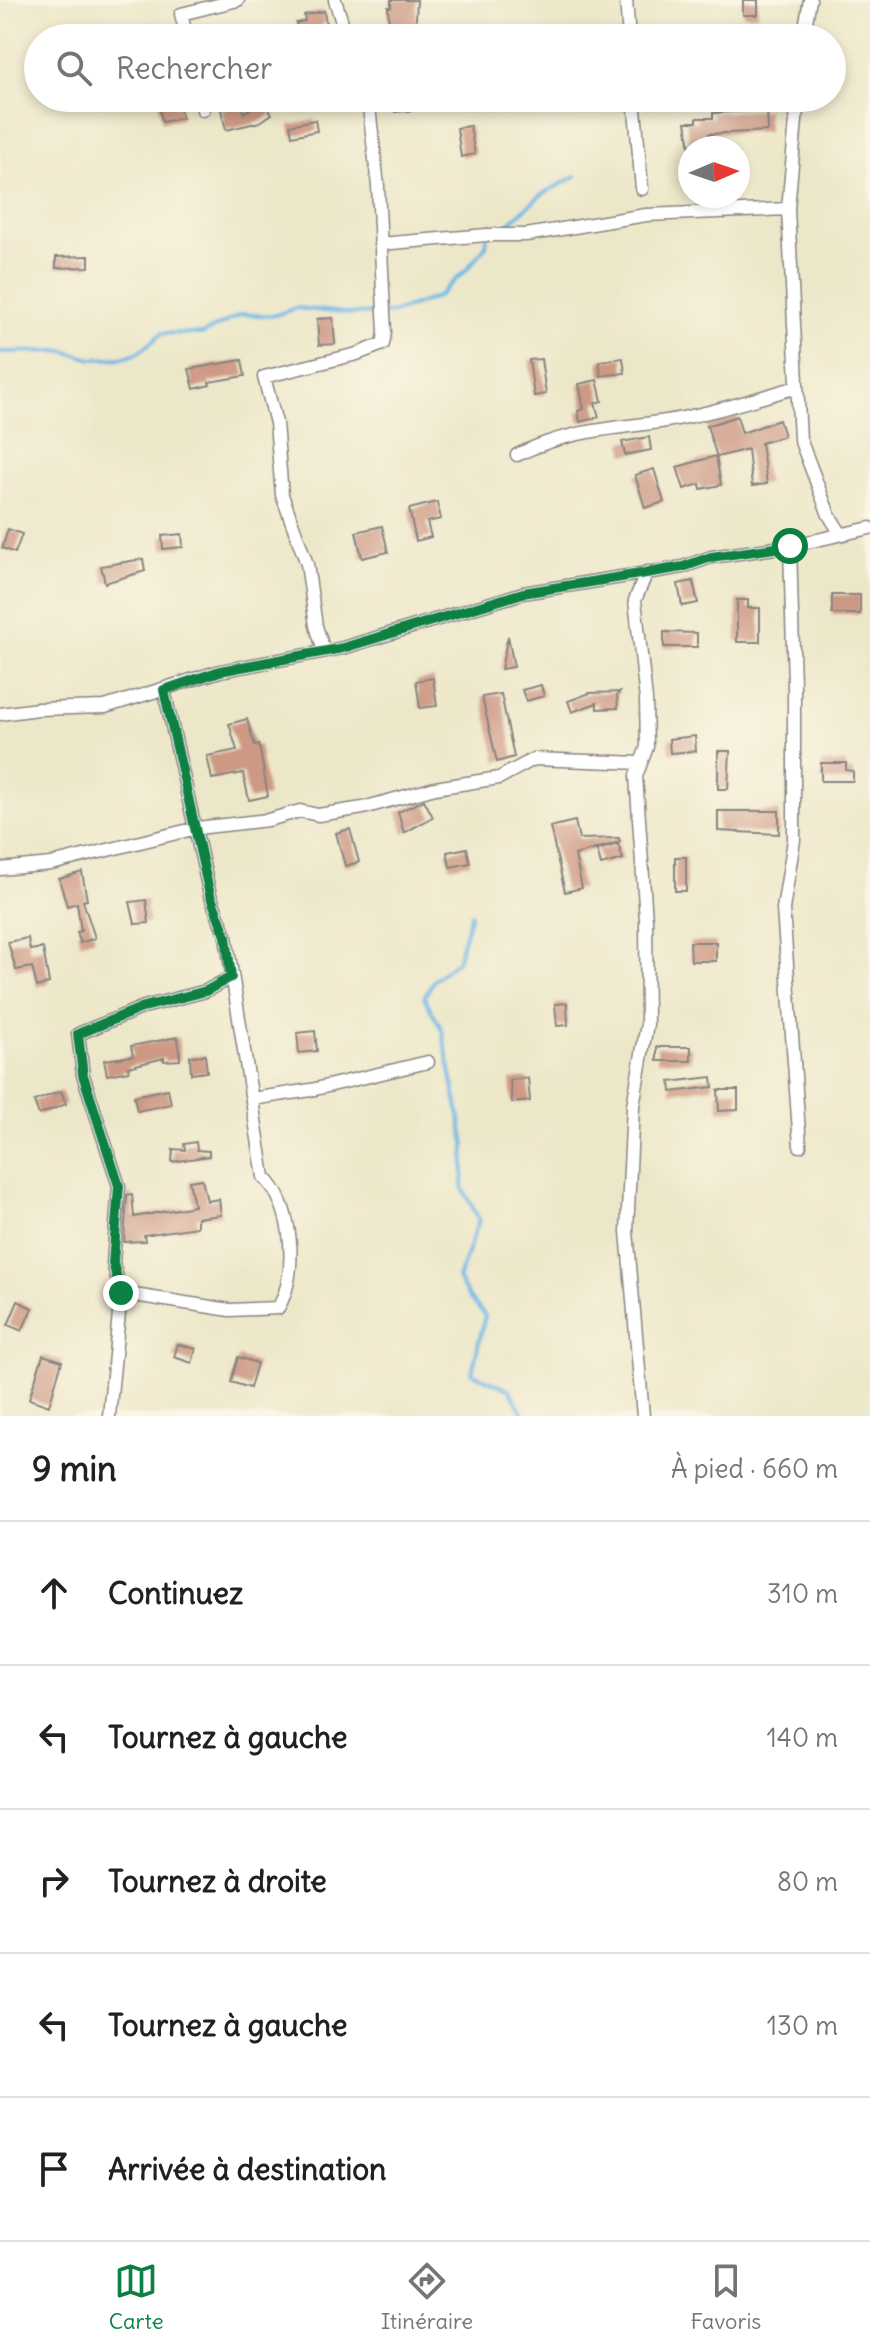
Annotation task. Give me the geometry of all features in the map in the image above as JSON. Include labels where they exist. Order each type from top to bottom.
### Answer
[{"type":"street","points":[[184,24],[181,14],[238,0]]},
{"type":"street","points":[[335,0],[343,24]]},
{"type":"street","points":[[626,0],[628,24]]},
{"type":"street","points":[[806,24],[810,0]]},
{"type":"street","points":[[324,651],[316,626],[307,564],[282,495],[276,423],[264,377],[357,354],[383,344],[378,186],[370,112]]},
{"type":"street","points":[[635,112],[642,189]]},
{"type":"street","points":[[797,112],[788,209],[800,439],[829,515],[841,534]]},
{"type":"street","points":[[380,244],[526,235],[646,215],[788,209]]},
{"type":"street","points":[[517,455],[544,442],[597,428],[662,422],[797,387]]},
{"type":"street","points":[[0,714],[38,709],[105,707],[220,671],[324,651],[523,593],[683,567],[711,557],[790,546],[870,528]]},
{"type":"street","points":[[790,546],[794,840],[783,909],[800,1146]]},
{"type":"street","points":[[643,1416],[627,1231],[633,1106],[647,1024],[646,920],[636,776],[647,747],[646,700],[635,600],[647,572]]},
{"type":"street","points":[[121,1293],[230,1310],[278,1308],[285,1296],[289,1272],[286,1214],[276,1188],[264,1177],[226,936],[210,895],[164,690]]},
{"type":"street","points":[[0,869],[51,864],[197,828],[268,820],[300,811],[318,815],[363,808],[458,782],[499,778],[534,759],[641,763]]},
{"type":"street","points":[[109,1416],[121,1293],[113,1263],[119,1186],[83,1075],[78,1034],[144,1007],[206,991],[231,977]]},
{"type":"street","points":[[252,1099],[311,1090],[428,1062]]},
{"type":"building","points":[[391,0],[417,0],[416,24],[389,24],[388,7],[391,7]]},
{"type":"building","points":[[743,0],[758,0],[758,15],[743,15]]},
{"type":"building","points":[[324,11],[326,23],[296,24],[305,21],[304,15]]},
{"type":"building","points":[[160,112],[181,112],[182,118],[162,122]]},
{"type":"building","points":[[222,112],[272,114],[260,122],[226,130]]},
{"type":"building","points":[[767,112],[768,131],[688,136],[686,122],[713,118],[713,113]]},
{"type":"building","points":[[315,120],[317,131],[292,136],[290,125]]},
{"type":"building","points":[[470,126],[475,154],[461,157],[457,128]]},
{"type":"building","points":[[89,256],[89,267],[56,268],[56,257]]},
{"type":"building","points":[[333,318],[335,344],[319,345],[317,319]]},
{"type":"building","points":[[623,358],[625,373],[601,376],[599,361]]},
{"type":"building","points":[[541,359],[546,394],[534,396],[529,360]]},
{"type":"building","points":[[242,360],[245,376],[209,382],[210,385],[194,389],[189,369]]},
{"type":"building","points":[[597,380],[602,401],[595,403],[599,417],[580,422],[578,411],[584,409],[579,384]]},
{"type":"building","points":[[737,416],[742,433],[779,420],[784,436],[761,443],[767,484],[752,486],[748,449],[717,457],[707,426]]},
{"type":"building","points":[[649,437],[651,450],[625,455],[622,442]]},
{"type":"building","points":[[716,456],[721,485],[701,489],[700,484],[684,489],[677,467]]},
{"type":"building","points":[[654,469],[664,502],[645,508],[635,475]]},
{"type":"building","points":[[437,502],[441,519],[427,522],[431,537],[416,541],[409,509]]},
{"type":"building","points":[[382,526],[388,552],[362,558],[356,532]]},
{"type":"building","points":[[8,529],[22,534],[15,553],[2,548]]},
{"type":"building","points":[[182,534],[183,547],[163,549],[162,536]]},
{"type":"building","points":[[143,559],[145,571],[105,583],[101,566]]},
{"type":"building","points":[[693,581],[698,603],[682,606],[678,584]]},
{"type":"building","points":[[832,595],[860,595],[860,614],[832,614]]},
{"type":"building","points":[[737,600],[748,600],[748,608],[760,608],[760,642],[737,642]]},
{"type":"building","points":[[664,632],[697,633],[697,647],[664,647]]},
{"type":"building","points":[[508,636],[514,667],[501,669]]},
{"type":"building","points":[[433,678],[437,706],[420,708],[416,681]]},
{"type":"building","points":[[541,685],[544,696],[526,701],[522,690]]},
{"type":"building","points":[[620,692],[617,695],[618,708],[597,709],[597,703],[572,712],[568,701],[590,693]]},
{"type":"building","points":[[501,694],[514,757],[497,762],[482,697]]},
{"type":"building","points":[[247,719],[255,746],[259,745],[268,796],[249,800],[243,773],[212,779],[207,756],[237,750],[229,724]]},
{"type":"building","points":[[695,736],[696,751],[670,753],[669,739]]},
{"type":"building","points":[[718,751],[730,751],[728,789],[718,789]]},
{"type":"building","points":[[821,763],[846,763],[846,770],[853,771],[853,781],[821,781]]},
{"type":"building","points":[[424,800],[433,817],[404,833],[398,812]]},
{"type":"building","points":[[718,811],[779,811],[779,834],[718,831]]},
{"type":"building","points":[[575,821],[579,839],[619,838],[620,842],[575,855],[582,888],[565,892],[550,827]]},
{"type":"building","points":[[350,829],[359,862],[345,866],[336,833]]},
{"type":"building","points":[[618,844],[623,859],[601,865],[597,850]]},
{"type":"building","points":[[467,848],[470,863],[450,867],[447,852]]},
{"type":"building","points":[[675,857],[686,857],[686,891],[675,891]]},
{"type":"building","points":[[82,872],[87,900],[83,901],[95,938],[80,943],[77,903],[67,906],[59,879]]},
{"type":"building","points":[[146,900],[149,923],[135,924],[130,902]]},
{"type":"building","points":[[28,938],[30,950],[43,948],[49,983],[37,987],[32,967],[16,970],[8,942]]},
{"type":"building","points":[[690,942],[716,942],[716,961],[691,961]]},
{"type":"building","points":[[567,1003],[568,1025],[557,1026],[555,1004]]},
{"type":"building","points":[[315,1031],[317,1051],[299,1053],[297,1033]]},
{"type":"building","points":[[178,1037],[180,1060],[164,1061],[164,1058],[128,1067],[129,1071],[107,1075],[104,1060],[133,1056],[131,1046]]},
{"type":"building","points":[[657,1047],[691,1047],[691,1061],[657,1061]]},
{"type":"building","points":[[205,1055],[207,1072],[191,1074],[190,1056]]},
{"type":"building","points":[[712,1077],[713,1087],[671,1092],[670,1082]]},
{"type":"building","points":[[528,1078],[530,1101],[512,1103],[510,1080]]},
{"type":"building","points":[[168,1089],[171,1104],[137,1111],[134,1096]]},
{"type":"building","points":[[718,1090],[738,1090],[738,1110],[719,1111]]},
{"type":"building","points":[[61,1091],[66,1104],[39,1115],[34,1101]]},
{"type":"building","points":[[196,1142],[197,1150],[209,1151],[209,1156],[172,1162],[173,1149],[185,1150],[184,1144]]},
{"type":"building","points":[[202,1179],[207,1201],[219,1199],[221,1215],[197,1218],[197,1227],[144,1235],[145,1241],[124,1242],[127,1195],[132,1194],[134,1217],[194,1206],[189,1181]]},
{"type":"building","points":[[18,1301],[32,1308],[22,1331],[8,1325]]},
{"type":"building","points":[[178,1344],[196,1349],[192,1363],[174,1357]]},
{"type":"building","points":[[43,1355],[62,1361],[49,1406],[29,1399]]},
{"type":"building","points":[[238,1357],[257,1363],[250,1388],[231,1382]]},
{"type":"waterway","points":[[496,231],[505,227],[542,194],[576,176]]},
{"type":"waterway","points":[[0,352],[64,351],[92,359],[122,358],[140,352],[162,333],[202,334],[242,314],[272,316],[296,308],[355,314],[392,313],[437,297],[467,269],[486,246],[487,238]]},
{"type":"waterway","points":[[471,914],[457,961],[434,980],[424,997],[442,1030],[465,1144],[463,1188],[479,1220],[458,1279],[470,1299],[485,1315],[472,1373],[510,1390],[524,1416]]},
{"type":"route","points":[[121,1293],[113,1263],[119,1186],[83,1075],[78,1034],[144,1007],[206,991],[231,977],[226,936],[210,895],[164,690],[220,671],[343,648],[523,593],[683,567],[711,557],[790,546]]}]
